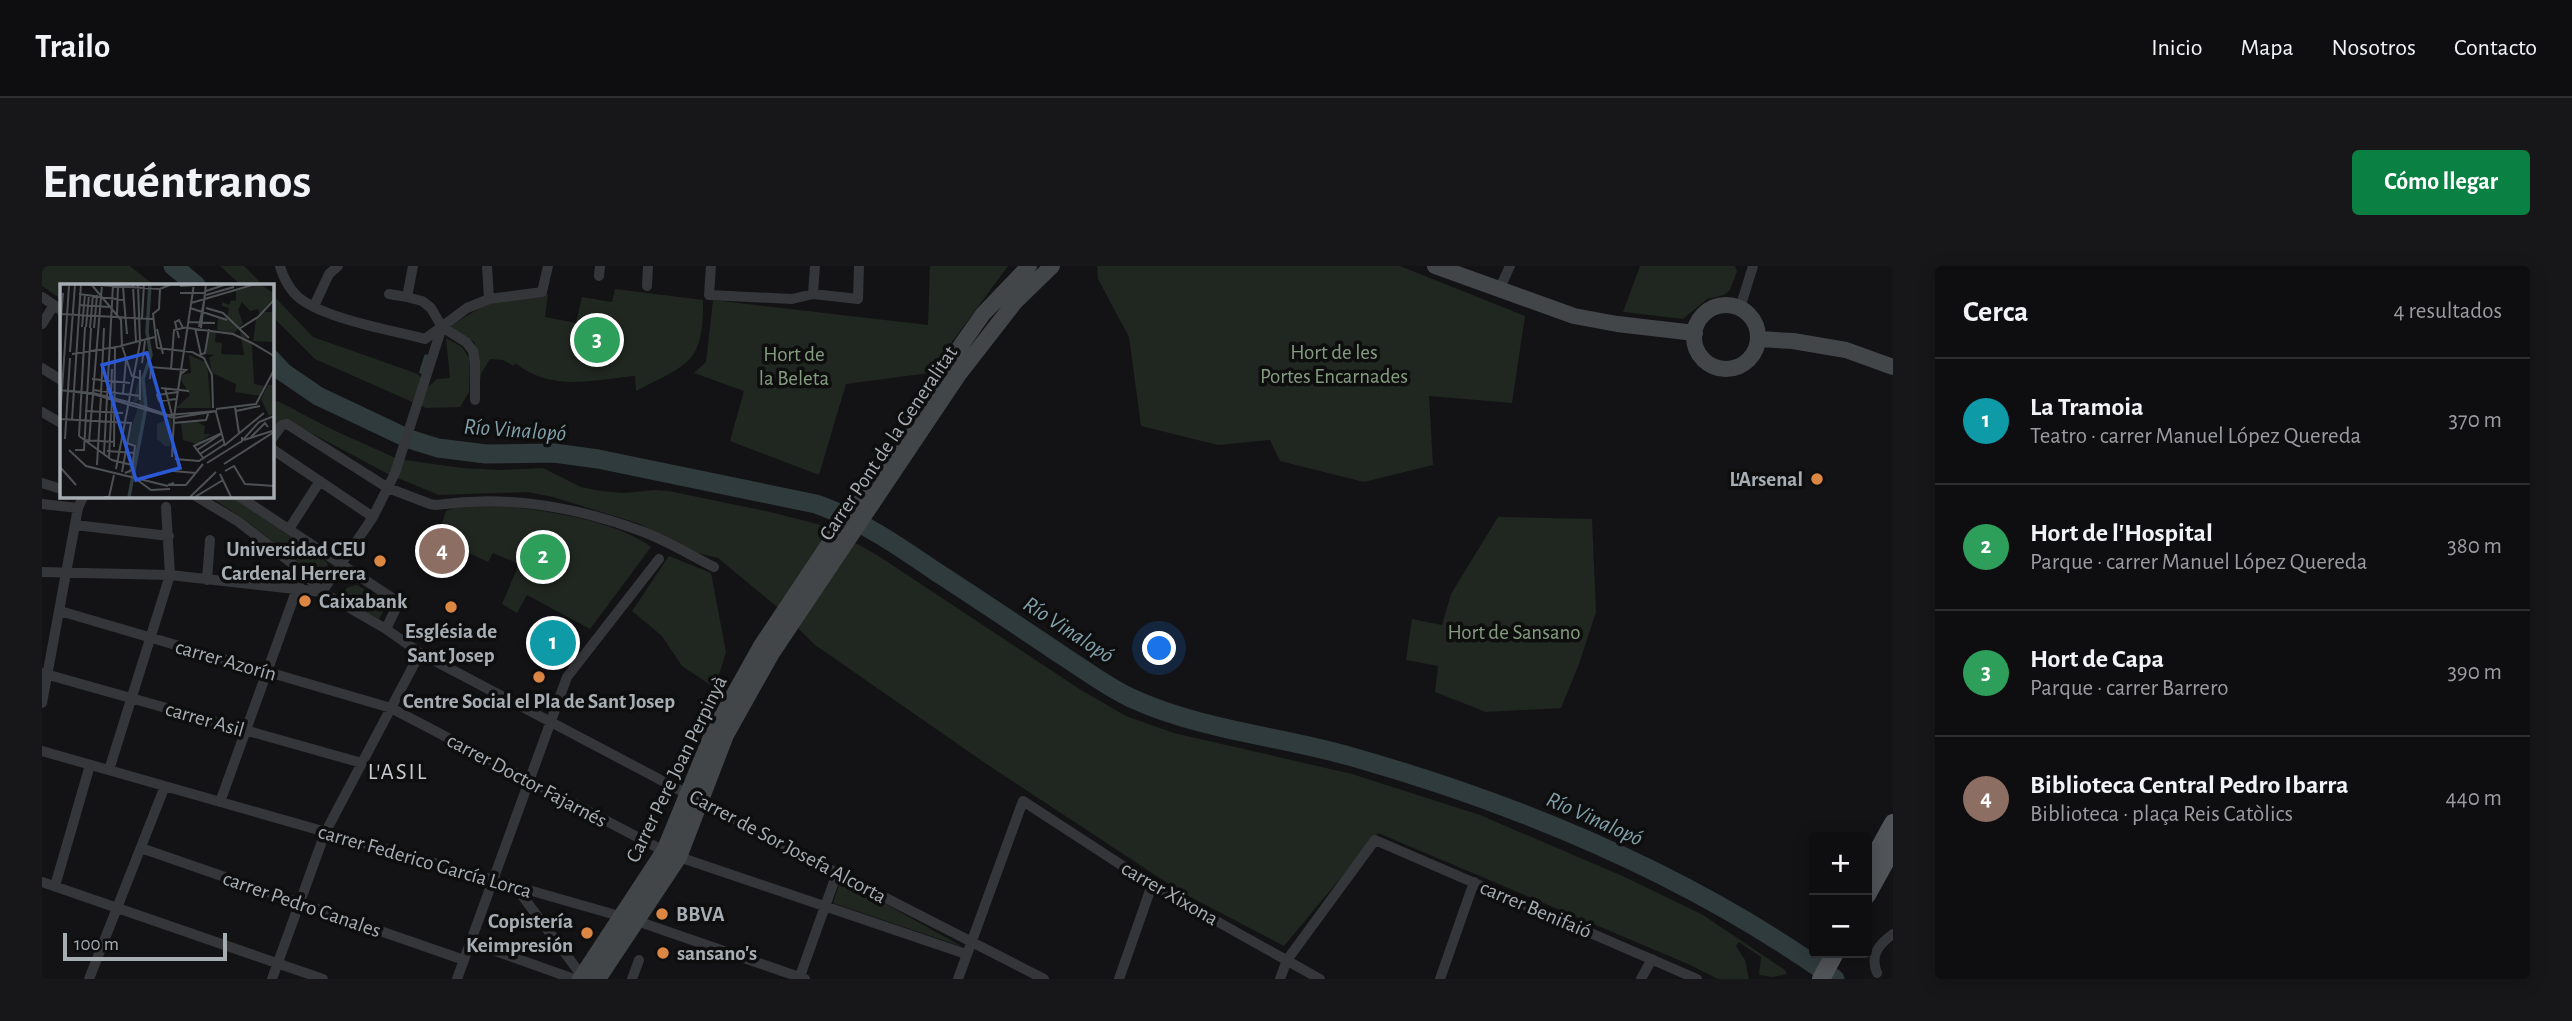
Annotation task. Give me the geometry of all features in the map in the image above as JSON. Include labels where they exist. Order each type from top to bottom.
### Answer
[{"type":"main road","name":"Carrer Pont de la Generalitat","points":[[767,650],[937,394],[983,314],[1029,266]]},
{"type":"main road","name":"Carrer Pont de la Generalitat","points":[[937,394],[1015,302],[1052,266]]},
{"type":"main road","points":[[1435,266],[1574,316],[1695,333]]},
{"type":"main road","points":[[1723,305],[1740,308],[1755,323],[1758,339],[1749,360],[1739,366],[1725,369],[1711,365],[1701,356],[1695,344],[1695,333],[1700,319],[1711,309],[1723,305]]},
{"type":"main road","points":[[1758,339],[1793,341],[1846,350],[1893,366]]},
{"type":"main road","name":"Carrer Pere Joan Perpinyà","points":[[584,978],[630,919],[672,854],[694,797],[767,650]]},
{"type":"main road","points":[[1872,861],[1893,822]]},
{"type":"main road","points":[[1872,886],[1893,848]]},
{"type":"main road","points":[[1807,979],[1818,958]]},
{"type":"main road","points":[[1821,979],[1832,958]]},
{"type":"street","points":[[280,266],[295,295],[314,306],[331,314],[425,340],[467,308],[489,299],[542,292],[548,266]]},
{"type":"street","points":[[314,306],[329,274],[338,266]]},
{"type":"street","points":[[407,297],[413,266]]},
{"type":"street","points":[[487,266],[489,299]]},
{"type":"street","points":[[647,286],[648,266]]},
{"type":"street","points":[[711,266],[709,295],[792,299],[813,294],[858,299],[859,266]]},
{"type":"street","points":[[813,294],[815,266]]},
{"type":"street","points":[[1499,290],[1510,266]]},
{"type":"street","points":[[1740,308],[1753,266]]},
{"type":"street","points":[[389,294],[422,301],[431,308],[442,327],[466,342],[473,351],[475,362],[475,400]]},
{"type":"street","points":[[42,297],[58,308],[42,324]]},
{"type":"street","points":[[322,593],[373,517],[395,473],[424,390],[442,327]]},
{"type":"street","points":[[42,368],[60,379]]},
{"type":"street","points":[[42,412],[60,422]]},
{"type":"street","points":[[273,440],[282,425],[286,424],[388,488],[436,505],[475,500],[540,504],[642,532],[714,567]]},
{"type":"street","points":[[273,450],[373,517]]},
{"type":"street","points":[[289,529],[320,481]]},
{"type":"street","points":[[42,483],[60,489]]},
{"type":"street","points":[[42,703],[45,674],[82,497]]},
{"type":"street","points":[[197,497],[239,522],[303,572],[322,593]]},
{"type":"street","points":[[240,497],[395,600],[396,608],[386,629]]},
{"type":"street","points":[[42,504],[78,508]]},
{"type":"street","points":[[108,771],[170,575],[166,507]]},
{"type":"street","points":[[75,525],[169,536]]},
{"type":"street","points":[[207,580],[210,540]]},
{"type":"street","points":[[457,979],[567,677],[659,559]]},
{"type":"street","points":[[42,572],[170,575],[322,593]]},
{"type":"street","points":[[220,802],[303,572]]},
{"type":"street","name":"Carrer de Sor Josefa Alcorta","points":[[322,593],[386,629],[420,653],[1044,979]]},
{"type":"street","name":"carrer Azorín","points":[[60,611],[391,708]]},
{"type":"street","points":[[272,979],[325,832],[420,653]]},
{"type":"street","name":"carrer Asil","points":[[45,674],[362,764]]},
{"type":"street","name":"carrer Doctor Fajarnés","points":[[391,708],[672,854],[966,954]]},
{"type":"street","name":"carrer Federico García Lorca","points":[[42,751],[630,919],[802,978]]},
{"type":"street","points":[[55,886],[90,765]]},
{"type":"street","points":[[89,979],[164,786]]},
{"type":"street","name":"carrer Xixona","points":[[972,942],[1023,802],[1152,885],[1320,979]]},
{"type":"street","name":"carrer Benifaió","points":[[1287,960],[1375,840],[1697,979]]},
{"type":"street","name":"carrer Pedro Canales","points":[[141,848],[464,960]]},
{"type":"street","points":[[802,978],[837,873]]},
{"type":"street","points":[[42,882],[323,979]]},
{"type":"street","points":[[1440,979],[1474,882]]},
{"type":"street","points":[[1119,979],[1152,885]]},
{"type":"street","points":[[514,886],[584,978]]},
{"type":"street","points":[[1877,973],[1873,963],[1874,954],[1893,934]]},
{"type":"street","points":[[958,979],[972,942]]},
{"type":"street","points":[[470,943],[584,978]]},
{"type":"street","points":[[1641,979],[1652,959]]},
{"type":"street","points":[[632,979],[639,960]]},
{"type":"street","points":[[1280,979],[1287,960]]},
{"type":"green space","points":[[42,266],[130,266],[153,284],[60,284],[60,298],[42,286]]},
{"type":"green space","points":[[220,266],[244,266],[262,284],[240,284]]},
{"type":"green space","name":"Hort de la Beleta","points":[[930,266],[1008,266],[929,373],[846,384],[819,475],[730,441],[744,391],[694,373],[706,362],[713,300],[928,325]]},
{"type":"green space","name":"Hort de les Portes Encarnades","points":[[1097,266],[1400,266],[1525,316],[1512,403],[1429,396],[1433,465],[1364,482],[1280,461],[1270,440],[1218,445],[1141,426],[1129,337],[1098,279]]},
{"type":"green space","points":[[1640,266],[1735,266],[1737,271],[1730,290],[1724,295],[1707,299],[1683,319],[1623,312]]},
{"type":"green space","points":[[615,289],[703,300],[700,338],[689,360],[668,375],[636,391],[635,376],[558,381],[543,378],[515,363],[514,366],[503,360],[490,359],[481,374],[479,391],[480,363],[474,342],[448,327],[490,302],[548,294],[545,317],[576,323],[582,297],[612,302]]},
{"type":"green space","points":[[273,295],[313,337],[418,374],[428,387],[437,379],[450,378],[446,338],[462,347],[470,359],[469,392],[460,407],[426,408],[315,359],[273,317]]},
{"type":"green space","points":[[278,401],[331,429],[398,459],[462,468],[543,468],[581,487],[624,493],[669,491],[825,526],[877,555],[1081,690],[1126,716],[1174,733],[1352,774],[1480,815],[1627,878],[1703,915],[1785,970],[1787,974],[1773,977],[1759,975],[1761,957],[1739,942],[1736,946],[1745,960],[1749,979],[1718,979],[1378,833],[1284,946],[1181,892],[988,765],[815,645],[777,607],[718,558],[689,551],[640,524],[553,497],[528,492],[439,495],[388,474],[287,420],[273,431],[273,402]]},
{"type":"green space","points":[[210,497],[232,497],[327,562],[328,567],[320,578],[245,520]]},
{"type":"green space","points":[[480,504],[545,511],[592,521],[614,528],[651,547],[590,629],[527,595],[517,613],[502,604],[519,564],[493,553],[488,562],[437,538],[446,511]]},
{"type":"green space","name":"Hort de Sansano","points":[[1498,517],[1592,519],[1596,612],[1561,708],[1486,712],[1435,692],[1438,666],[1406,660],[1412,619],[1442,625],[1451,594]]},
{"type":"green space","points":[[669,556],[711,573],[726,652],[715,688],[682,666],[662,636],[632,611]]},
{"type":"green space","points":[[357,585],[388,603],[379,619],[347,602],[343,592],[348,587]]},
{"type":"green space","points":[[841,879],[963,947],[833,903]]},
{"type":"waterway","name":"Río Vinalopó","points":[[173,266],[195,284]]},
{"type":"waterway","points":[[421,372],[426,356]]},
{"type":"waterway","name":"Río Vinalopó","points":[[273,361],[283,372],[318,396],[409,439],[438,448],[486,454],[554,453],[598,459],[816,504],[832,510],[892,542],[1096,678],[1131,698],[1214,726],[1328,750],[1420,777],[1545,822],[1606,848],[1723,908],[1835,979]]},
{"type":"place","name":"Hort de Capa","points":[[597,340]]},
{"type":"place","name":"L'Arsenal","points":[[1817,479]]},
{"type":"place","name":"Biblioteca Central Pedro Ibarra","points":[[442,551]]},
{"type":"place","name":"Hort de l'Hospital","points":[[543,557]]},
{"type":"place","name":"Universidad CEU Cardenal Herrera","points":[[380,561]]},
{"type":"place","name":"Caixabank","points":[[305,601]]},
{"type":"place","name":"Església de Sant Josep","points":[[451,607]]},
{"type":"place","name":"La Tramoia","points":[[553,643]]},
{"type":"place","name":"Centre Social el Pla de Sant Josep","points":[[539,677]]},
{"type":"place","name":"BBVA","points":[[662,914]]},
{"type":"place","name":"Copistería Keimpresión","points":[[587,933]]},
{"type":"place","name":"sansano's","points":[[663,953]]},
{"type":"district","name":"L'ASIL","points":[[398,771]]}]
